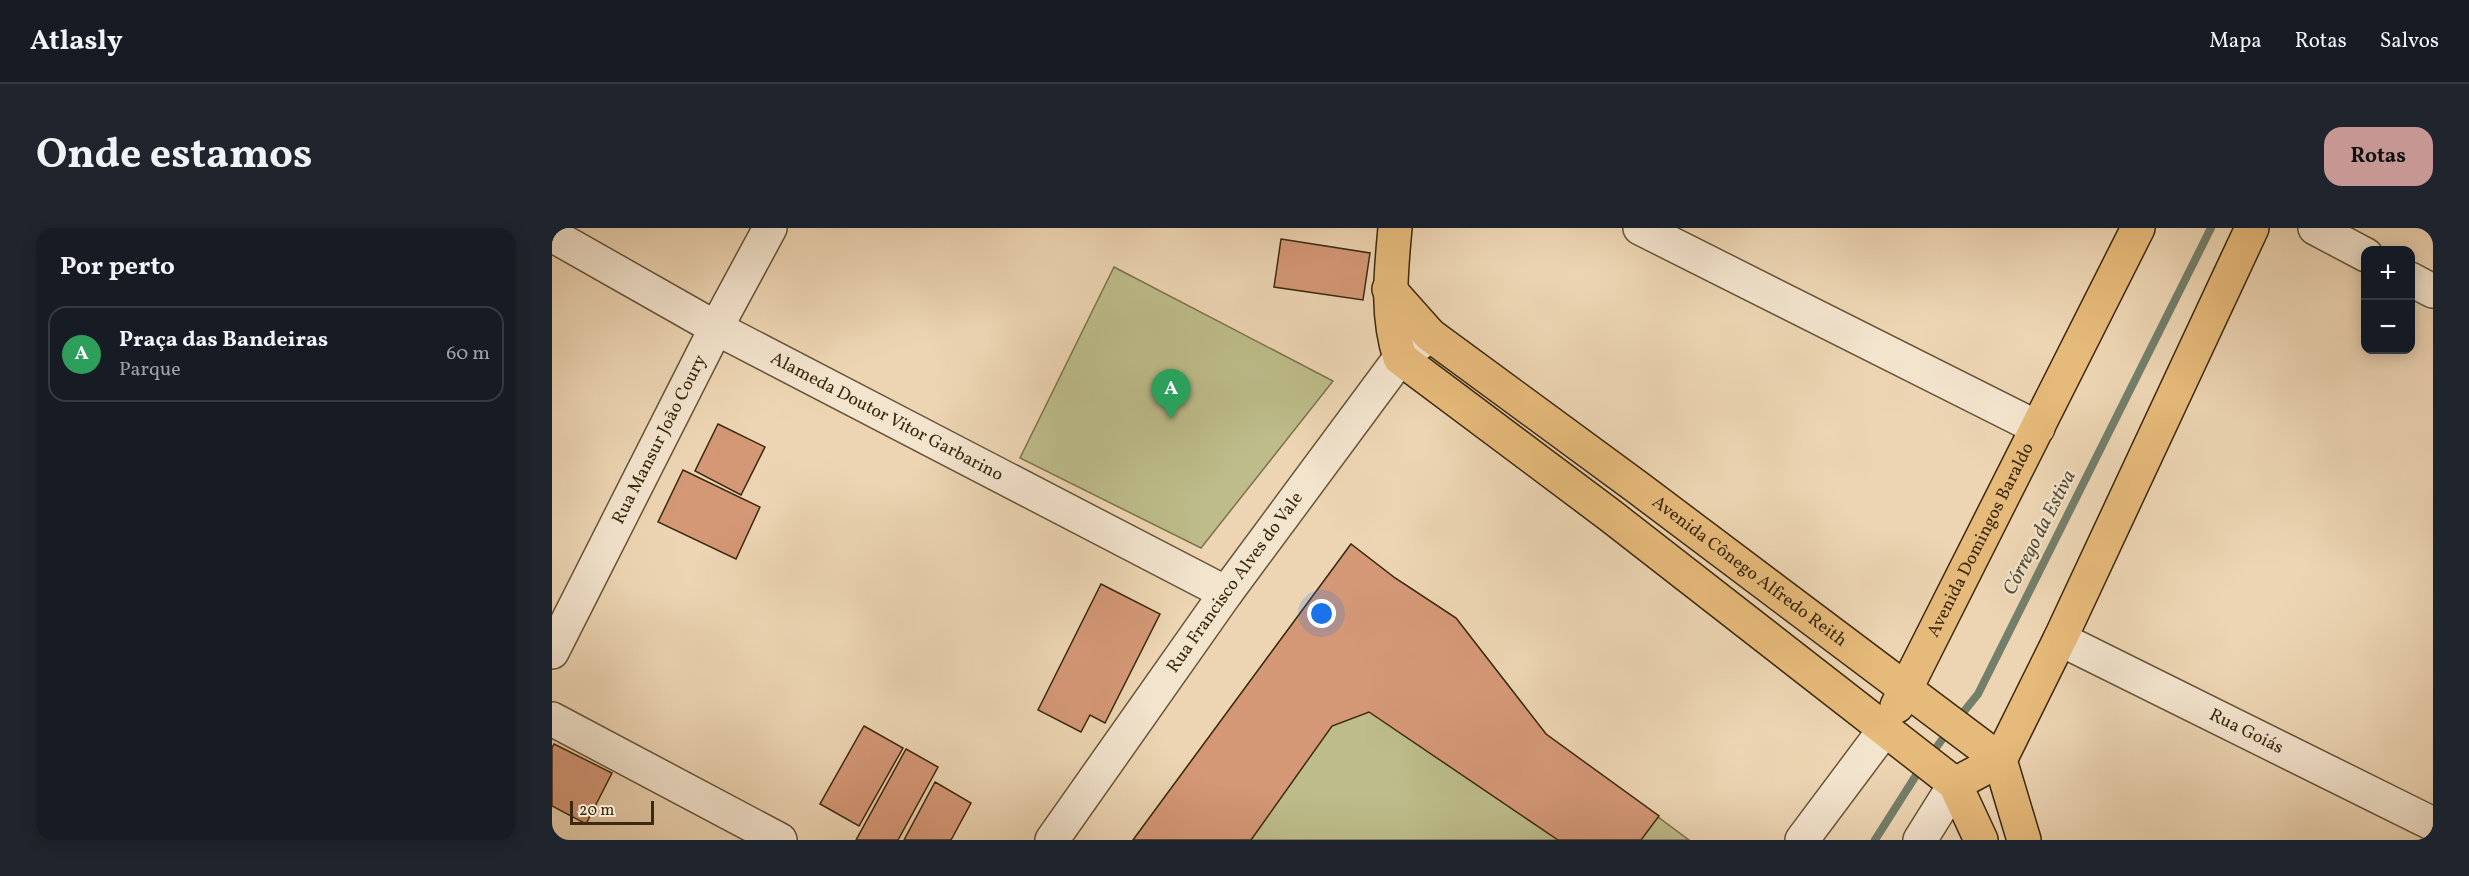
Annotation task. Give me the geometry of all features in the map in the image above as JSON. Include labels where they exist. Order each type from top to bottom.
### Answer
[{"type":"main road","points":[[1395,228],[1389,288],[1393,337],[1400,358],[1611,516],[1947,778],[1981,840]]},
{"type":"main road","name":"Avenida Domingos Baraldo","points":[[1885,729],[2138,228]]},
{"type":"main road","points":[[2024,840],[2000,760],[2060,639],[2252,228]]},
{"type":"main road","name":"Avenida Cônego Alfredo Reith","points":[[1389,288],[1430,335],[1638,487],[2000,760]]},
{"type":"main road","points":[[1611,516],[1638,487]]},
{"type":"main road","points":[[1947,778],[2000,760]]},
{"type":"street","name":"Rua Mansur João Coury","points":[[552,652],[716,328],[770,228]]},
{"type":"street","points":[[1640,228],[2038,428]]},
{"type":"street","points":[[2315,228],[2361,252]]},
{"type":"street","name":"Alameda Doutor Vitor Garbarino","points":[[552,235],[716,328],[1226,593]]},
{"type":"street","points":[[2415,282],[2433,291]]},
{"type":"street","name":"Rua Francisco Alves do Vale","points":[[1052,840],[1226,593],[1400,358],[1430,335]]},
{"type":"street","name":"Rua Goiás","points":[[2060,639],[2433,824]]},
{"type":"street","points":[[552,719],[780,840]]},
{"type":"street","name":"Avenida Domingos Baraldo","points":[[1802,840],[1885,729]]},
{"type":"street","points":[[1920,840],[1947,778]]},
{"type":"shaded area","points":[[1114,267],[1333,381],[1201,548],[1020,458]]},
{"type":"shaded area","points":[[1351,544],[1395,578],[1456,618],[1546,734],[1689,840],[1133,840]]},
{"type":"building","points":[[1281,239],[1370,253],[1363,300],[1274,287]]},
{"type":"building","points":[[718,424],[765,447],[741,495],[695,471]]},
{"type":"building","points":[[683,470],[760,507],[736,559],[658,522]]},
{"type":"building","points":[[1351,544],[1395,578],[1456,618],[1546,734],[1659,816],[1641,840],[1558,840],[1369,712],[1332,726],[1251,840],[1133,840]]},
{"type":"building","points":[[1101,584],[1160,614],[1105,723],[1090,715],[1081,732],[1038,710]]},
{"type":"building","points":[[864,726],[903,748],[859,826],[820,804]]},
{"type":"building","points":[[554,744],[612,773],[586,824],[552,806],[552,748]]},
{"type":"building","points":[[906,749],[938,767],[898,840],[856,840]]},
{"type":"building","points":[[935,782],[971,803],[951,840],[904,840]]},
{"type":"waterway","name":"Córrego da Estiva","points":[[1957,720],[1978,694],[2211,228]]},
{"type":"waterway","name":"Córrego da Estiva","points":[[1930,756],[1949,730]]},
{"type":"waterway","name":"Córrego da Estiva","points":[[1875,840],[1922,766]]},
{"type":"place","name":"Praça das Bandeiras","points":[[1171,419]]}]
